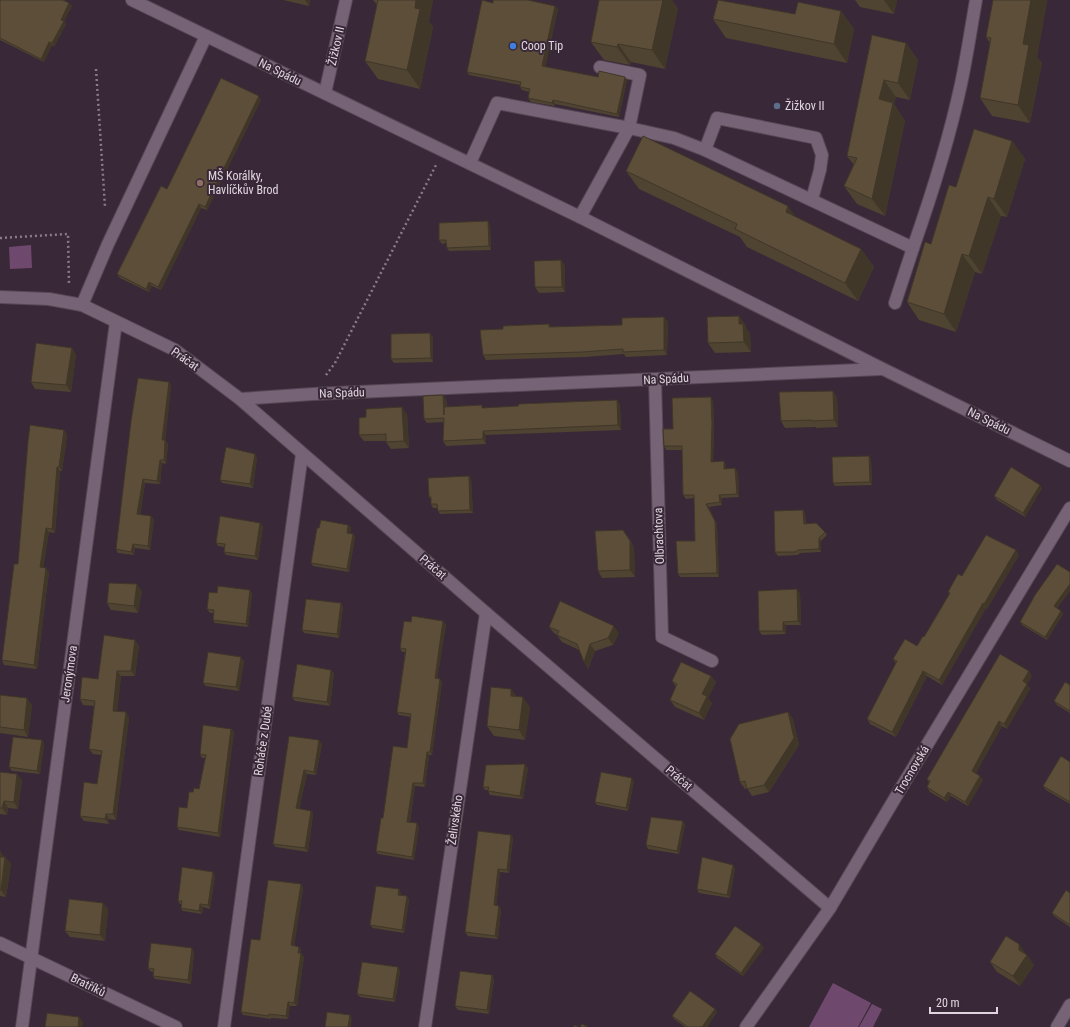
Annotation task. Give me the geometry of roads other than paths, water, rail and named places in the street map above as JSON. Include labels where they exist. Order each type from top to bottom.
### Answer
[{"type":"street","name":"Na Spádu","points":[[132,0],[580,217],[1070,461]]},
{"type":"street","name":"Žižkov II","points":[[325,93],[346,0]]},
{"type":"street","points":[[895,303],[928,206],[948,137],[962,83],[976,0]]},
{"type":"street","points":[[76,304],[108,244],[206,36]]},
{"type":"street","points":[[580,217],[629,128],[640,75],[600,67]]},
{"type":"street","points":[[470,164],[497,104],[629,128],[674,138],[705,150],[812,199],[913,248]]},
{"type":"street","points":[[705,150],[717,118],[816,138],[822,155],[820,170],[812,199]]},
{"type":"street","name":"Práčat","points":[[0,297],[49,299],[76,304],[175,350],[240,399],[486,613],[830,908]]},
{"type":"street","name":"Jeronýmova","points":[[22,1027],[116,322]]},
{"type":"street","name":"Na Spádu","points":[[240,399],[313,394],[883,369]]},
{"type":"street","name":"Olbrachtova","points":[[655,380],[662,637],[712,661]]},
{"type":"street","name":"Roháče z Dubé","points":[[224,1027],[302,454]]},
{"type":"street","name":"Trocnovská","points":[[746,1027],[830,908],[1070,508]]},
{"type":"street","name":"Želivského","points":[[424,1027],[486,613]]},
{"type":"street","name":"Bratříků","points":[[0,942],[176,1027]]},
{"type":"street","points":[[1057,1027],[1070,1006]]},
{"type":"place","name":"Coop Tip","points":[[513,46]]},
{"type":"place","name":"Žižkov II","points":[[777,106]]},
{"type":"place","name":"MŠ Korálky, Havlíčkův Brod","points":[[200,183]]}]
